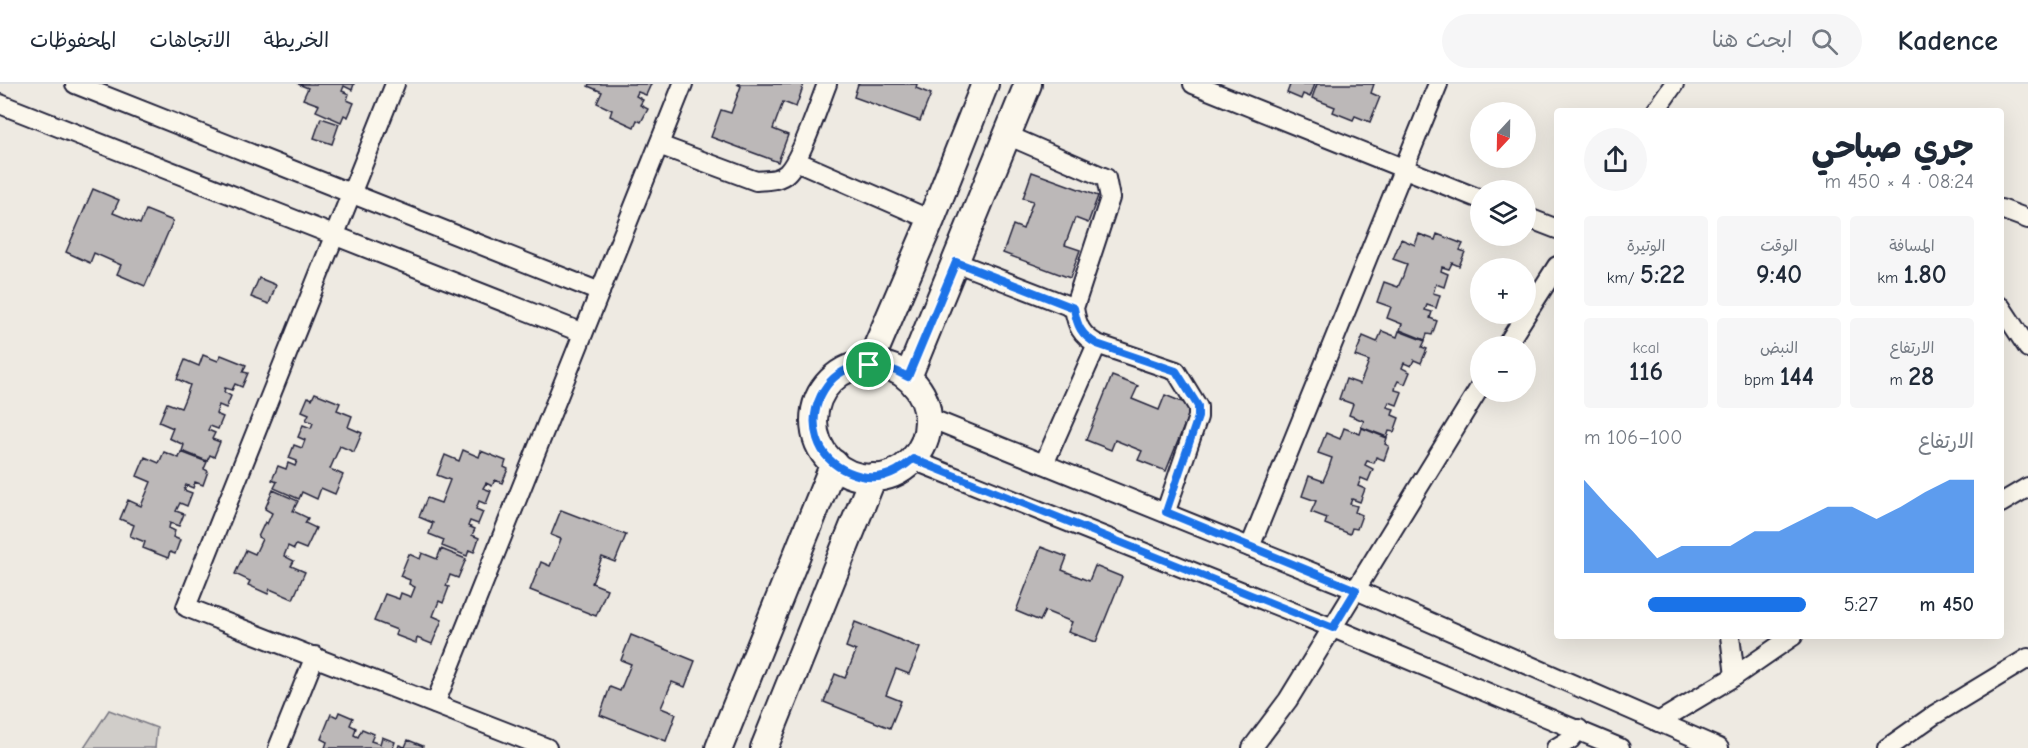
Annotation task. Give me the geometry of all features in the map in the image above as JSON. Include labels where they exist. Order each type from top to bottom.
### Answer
[{"type":"street","points":[[75,84],[600,292]]},
{"type":"street","points":[[395,84],[186,607],[547,748]]},
{"type":"street","points":[[435,704],[683,84]]},
{"type":"street","points":[[659,145],[756,181],[773,180],[786,174],[796,161],[827,84]]},
{"type":"street","points":[[869,365],[931,220],[985,84]]},
{"type":"street","points":[[908,377],[1028,84]]},
{"type":"street","points":[[1193,84],[1470,195]]},
{"type":"street","points":[[1250,547],[1438,84]]},
{"type":"street","points":[[1657,108],[1674,84]]},
{"type":"street","points":[[0,104],[583,333]]},
{"type":"street","points":[[1007,135],[1106,178],[1110,198],[1074,308],[1077,324],[1085,337],[1097,344],[1176,371],[1198,406],[1198,417],[1166,512]]},
{"type":"street","points":[[796,161],[931,220]]},
{"type":"street","points":[[2004,210],[2028,219]]},
{"type":"street","points":[[1536,221],[1554,228]]},
{"type":"street","points":[[956,262],[1074,308]]},
{"type":"street","points":[[1512,336],[1554,271]]},
{"type":"street","points":[[2004,312],[2028,348]]},
{"type":"street","points":[[1044,464],[1097,344]]},
{"type":"street","points":[[857,366],[893,368],[908,377],[920,391],[927,408],[928,426],[924,443],[913,459],[898,472],[859,477],[841,469],[826,456],[817,438],[814,419],[818,399],[827,384],[841,373],[857,366]]},
{"type":"street","points":[[1252,748],[1287,700],[1333,628],[1471,402]]},
{"type":"street","points":[[927,417],[1356,590],[1719,748]]},
{"type":"street","points":[[913,459],[1333,628],[1620,748]]},
{"type":"street","points":[[718,748],[834,463]]},
{"type":"street","points":[[764,748],[873,477]]},
{"type":"street","points":[[2004,501],[2028,487]]},
{"type":"street","points":[[1730,639],[1735,676]]},
{"type":"street","points":[[1658,722],[1735,676],[1789,639]]},
{"type":"street","points":[[278,748],[315,656]]},
{"type":"street","points":[[1887,748],[1934,715],[2028,658]]},
{"type":"street","points":[[1556,748],[1571,739],[1579,729]]},
{"type":"shaded area","points":[[109,710],[157,728],[155,748],[84,748]]},
{"type":"building","points":[[298,84],[354,84],[352,90],[344,86],[342,91],[349,94],[347,100],[354,103],[348,117],[344,115],[341,122],[316,111],[319,105],[303,99],[308,88]]},
{"type":"building","points":[[589,84],[651,84],[646,95],[638,92],[636,96],[643,100],[640,105],[648,109],[641,122],[637,120],[634,127],[610,116],[612,110],[597,103],[602,92],[588,86]]},
{"type":"building","points":[[737,84],[804,84],[796,107],[783,102],[773,129],[788,135],[778,162],[711,137],[721,110],[731,113],[741,86]]},
{"type":"building","points":[[858,84],[917,84],[916,88],[931,94],[920,121],[854,97]]},
{"type":"building","points":[[1287,84],[1315,84],[1310,97],[1303,94],[1301,99],[1287,93],[1290,85]]},
{"type":"building","points":[[1317,84],[1374,84],[1371,93],[1380,97],[1370,122],[1355,116],[1353,120],[1333,112],[1335,107],[1312,98]]},
{"type":"building","points":[[321,118],[339,124],[332,144],[314,138]]},
{"type":"building","points":[[1032,172],[1098,196],[1088,223],[1075,218],[1065,245],[1080,250],[1070,278],[1003,253],[1013,225],[1023,229],[1033,201],[1023,198]]},
{"type":"building","points":[[93,189],[119,200],[113,213],[140,224],[146,210],[173,221],[145,286],[117,274],[121,265],[94,253],[90,263],[66,252]]},
{"type":"building","points":[[1419,234],[1435,240],[1437,234],[1463,244],[1460,250],[1465,252],[1459,266],[1452,263],[1449,269],[1442,267],[1441,271],[1448,274],[1444,287],[1436,284],[1433,293],[1440,295],[1436,308],[1427,305],[1425,310],[1432,312],[1430,318],[1437,321],[1432,335],[1427,334],[1425,340],[1400,330],[1402,324],[1387,318],[1391,307],[1377,302],[1384,282],[1398,287],[1403,276],[1407,264],[1393,259],[1401,239],[1415,245]]},
{"type":"building","points":[[259,278],[276,285],[269,304],[251,297]]},
{"type":"building","points":[[1382,331],[1397,337],[1399,331],[1425,341],[1422,347],[1427,349],[1421,363],[1414,360],[1411,366],[1404,363],[1402,368],[1410,372],[1405,384],[1398,381],[1396,385],[1395,390],[1402,392],[1397,405],[1389,402],[1387,407],[1394,409],[1392,415],[1399,418],[1394,432],[1389,431],[1387,437],[1361,427],[1364,421],[1349,415],[1353,404],[1339,399],[1346,379],[1360,384],[1369,361],[1355,356],[1363,336],[1377,342]]},
{"type":"building","points":[[203,355],[218,361],[221,355],[246,365],[243,372],[248,373],[242,387],[235,384],[232,390],[225,388],[224,392],[231,396],[226,408],[219,405],[216,414],[223,417],[218,429],[210,426],[208,430],[215,433],[212,439],[220,442],[214,457],[210,455],[207,461],[182,451],[184,445],[169,438],[173,428],[159,422],[167,403],[181,408],[190,385],[177,379],[185,360],[199,366]]},
{"type":"building","points":[[1112,376],[1138,386],[1132,399],[1159,410],[1165,395],[1192,406],[1166,471],[1138,460],[1142,451],[1115,440],[1111,450],[1086,440]]},
{"type":"building","points":[[315,393],[340,403],[337,410],[352,416],[348,427],[362,433],[354,452],[340,446],[330,469],[343,475],[335,494],[321,488],[317,499],[302,492],[299,499],[274,488],[277,482],[272,480],[278,466],[286,469],[288,463],[295,466],[297,461],[289,458],[294,445],[302,448],[305,440],[298,437],[303,425],[311,428],[313,423],[306,420],[309,414],[302,411],[308,397],[312,399]]},
{"type":"building","points":[[1344,428],[1360,434],[1362,428],[1387,438],[1385,444],[1389,446],[1384,460],[1376,457],[1374,463],[1367,461],[1365,465],[1373,469],[1368,481],[1361,478],[1358,486],[1365,489],[1360,502],[1352,499],[1350,504],[1357,506],[1355,512],[1362,515],[1357,529],[1352,528],[1350,534],[1325,524],[1327,518],[1311,512],[1316,501],[1302,496],[1309,476],[1323,481],[1328,470],[1332,458],[1318,453],[1326,433],[1340,439]]},
{"type":"building","points":[[463,450],[479,457],[481,451],[506,461],[504,467],[508,469],[502,483],[495,480],[492,486],[486,483],[483,488],[491,491],[486,504],[479,501],[476,509],[483,512],[478,524],[470,521],[468,526],[475,529],[472,535],[479,538],[474,552],[469,550],[467,556],[442,546],[444,540],[429,534],[433,523],[419,517],[427,498],[441,503],[450,480],[437,475],[445,455],[459,461]]},
{"type":"building","points":[[164,452],[179,458],[181,452],[207,462],[204,469],[208,471],[203,485],[195,482],[193,488],[186,485],[184,490],[192,493],[187,506],[180,503],[176,511],[184,514],[179,526],[170,523],[169,528],[175,531],[173,537],[180,540],[175,554],[170,552],[168,558],[143,548],[145,542],[130,536],[134,525],[120,519],[128,500],[141,506],[151,482],[137,476],[145,457],[159,463]]},
{"type":"building","points":[[273,490],[298,501],[293,511],[308,518],[305,523],[316,528],[306,549],[296,545],[294,549],[288,546],[284,556],[294,561],[291,566],[305,572],[293,599],[270,589],[268,594],[248,585],[250,581],[235,574],[246,550],[255,554],[262,539],[258,537],[272,513],[265,509]]},
{"type":"building","points":[[561,510],[626,535],[615,562],[602,557],[592,583],[607,589],[596,616],[530,590],[541,562],[550,566],[561,539],[551,535]]},
{"type":"building","points":[[1041,547],[1067,557],[1062,570],[1089,581],[1095,566],[1122,577],[1096,642],[1068,632],[1072,622],[1045,611],[1040,621],[1016,611]]},
{"type":"building","points":[[441,549],[466,559],[458,578],[450,575],[446,586],[449,587],[443,603],[439,601],[433,616],[442,620],[432,644],[417,638],[416,643],[395,635],[397,630],[374,621],[385,594],[399,599],[401,593],[411,597],[415,587],[409,584],[410,580],[400,576],[409,554],[420,559],[422,553],[437,559]]},
{"type":"building","points":[[855,622],[920,648],[909,674],[896,669],[886,695],[901,701],[890,728],[824,702],[835,674],[845,678],[856,651],[846,647]]},
{"type":"building","points":[[631,635],[695,661],[685,687],[672,682],[661,708],[676,714],[666,741],[600,715],[610,687],[620,691],[631,664],[621,660]]},
{"type":"building","points":[[339,712],[353,718],[350,725],[356,728],[354,735],[358,737],[362,729],[374,734],[371,741],[380,744],[382,737],[395,742],[393,748],[325,748],[327,742],[321,739],[331,714],[337,717]]},
{"type":"building","points":[[408,740],[423,746],[422,748],[398,748],[399,745],[405,747]]},
{"type":"route","points":[[956,262],[1074,308],[1077,324],[1085,337],[1097,344],[1176,371],[1198,406],[1198,417],[1166,512],[1356,590],[1333,628],[913,459],[898,472],[879,477],[859,477],[841,469],[826,456],[817,438],[814,419],[818,399],[827,384],[841,373],[857,366],[869,365],[893,368],[908,377],[956,262]]}]
